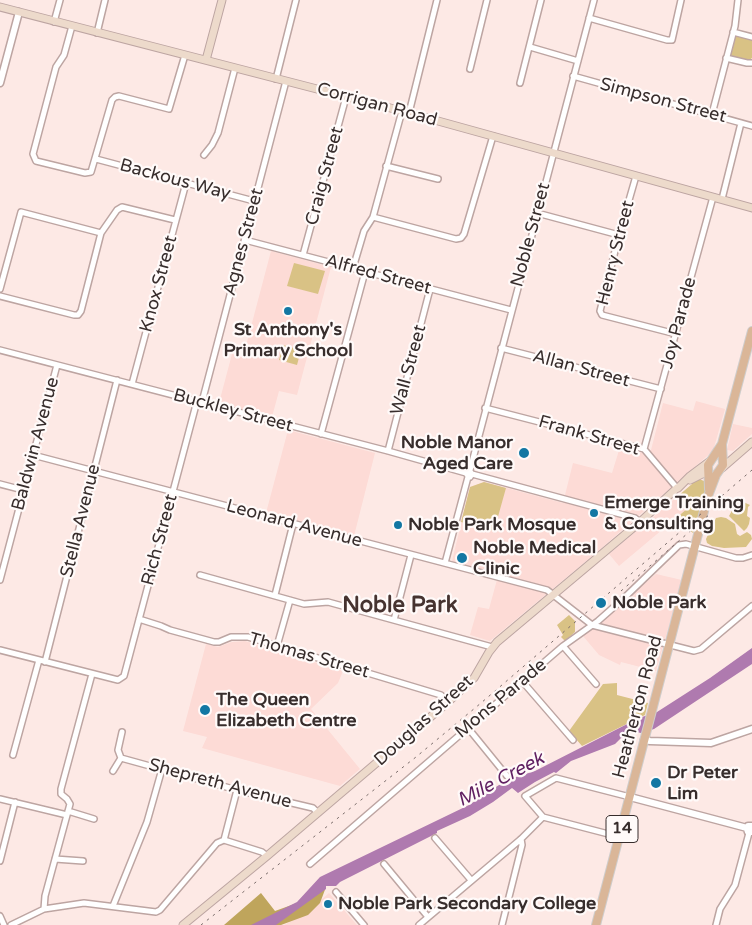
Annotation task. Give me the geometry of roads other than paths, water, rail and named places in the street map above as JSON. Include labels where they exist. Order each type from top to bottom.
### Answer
[{"type":"main road","points":[[206,60],[222,0]]},
{"type":"main road","name":"Corrigan Road","points":[[0,8],[405,112],[752,208]]},
{"type":"main road","name":"14","points":[[722,468],[724,463],[722,459],[722,444],[752,331]]},
{"type":"main road","points":[[708,471],[722,468],[752,442]]},
{"type":"main road","name":"14","points":[[708,471],[711,459],[722,444]]},
{"type":"main road","points":[[711,459],[717,456],[722,459],[740,453]]},
{"type":"main road","name":"Douglas Street","points":[[183,925],[448,702],[474,678],[492,647],[640,522],[711,459]]},
{"type":"main road","name":"Heatherton Road","points":[[599,924],[630,796],[709,492],[715,477],[722,468]]},
{"type":"main road","name":"Douglas Street","points":[[678,488],[708,471]]},
{"type":"main road","name":"Heatherton Road","points":[[708,471],[709,492]]},
{"type":"main road","points":[[696,477],[704,479],[709,492]]},
{"type":"street","points":[[54,22],[60,0]]},
{"type":"street","points":[[97,33],[105,0]]},
{"type":"street","points":[[276,79],[296,0]]},
{"type":"street","points":[[353,268],[364,231],[373,218],[386,166],[405,112],[437,0]]},
{"type":"street","points":[[470,69],[487,0]]},
{"type":"street","points":[[520,83],[541,0]]},
{"type":"street","name":"Noble Street","points":[[445,563],[594,0]]},
{"type":"street","points":[[589,18],[672,40],[681,0]]},
{"type":"street","points":[[712,114],[733,32],[738,0]]},
{"type":"street","points":[[0,83],[19,12]]},
{"type":"street","points":[[72,26],[64,55],[56,67],[33,154],[36,162],[85,173],[91,172],[109,105],[115,97],[124,97],[171,111],[185,55]]},
{"type":"street","points":[[733,32],[752,37]]},
{"type":"street","points":[[530,47],[578,61]]},
{"type":"street","points":[[726,58],[752,63]]},
{"type":"street","points":[[204,154],[212,145],[218,133],[235,68]]},
{"type":"street","name":"Simpson Street","points":[[574,76],[752,126]]},
{"type":"street","name":"Agnes Street","points":[[199,402],[286,81]]},
{"type":"street","name":"Craig Street","points":[[303,255],[346,97]]},
{"type":"street","points":[[722,199],[741,123]]},
{"type":"street","points":[[373,218],[456,239],[460,238],[464,234],[493,136]]},
{"type":"street","name":"Backous Way","points":[[96,159],[254,200]]},
{"type":"street","points":[[386,166],[438,179]]},
{"type":"street","name":"Henry Street","points":[[636,176],[600,311],[602,315],[676,334]]},
{"type":"street","name":"Knox Street","points":[[132,384],[186,183]]},
{"type":"street","name":"Joy Parade","points":[[644,449],[713,197]]},
{"type":"street","points":[[0,296],[78,315],[81,311],[101,233],[117,210],[122,207],[175,220]]},
{"type":"street","points":[[0,289],[21,212],[101,233]]},
{"type":"street","points":[[538,213],[619,235]]},
{"type":"street","name":"Alfred Street","points":[[244,240],[511,310]]},
{"type":"street","points":[[321,434],[365,272]]},
{"type":"street","name":"Wall Street","points":[[388,451],[430,289]]},
{"type":"street","name":"Allan Street","points":[[502,348],[661,389]]},
{"type":"street","name":"Buckley Street","points":[[0,350],[388,451],[635,518],[640,522]]},
{"type":"street","name":"Baldwin Avenue","points":[[0,580],[57,365]]},
{"type":"street","name":"Stella Avenue","points":[[14,755],[42,661],[117,380]]},
{"type":"street","name":"Rich Street","points":[[92,674],[118,680],[123,678],[172,492],[199,402]]},
{"type":"street","name":"Frank Street","points":[[485,408],[644,449],[678,488]]},
{"type":"street","name":"Leonard Avenue","points":[[33,455],[547,590],[592,624]]},
{"type":"street","points":[[0,484],[23,490]]},
{"type":"street","points":[[275,595],[294,524]]},
{"type":"street","name":"Mons Parade","points":[[310,864],[563,646],[626,596],[679,545],[685,544],[695,547]]},
{"type":"street","points":[[695,547],[736,558],[752,555]]},
{"type":"street","points":[[0,553],[6,555]]},
{"type":"street","points":[[394,620],[411,555]]},
{"type":"street","points":[[200,575],[308,604],[328,602],[492,647]]},
{"type":"street","points":[[277,646],[290,600]]},
{"type":"street","points":[[592,624],[694,651],[701,649],[752,606]]},
{"type":"street","name":"Thomas Street","points":[[139,619],[214,642],[231,637],[248,637],[441,695],[448,702]]},
{"type":"street","points":[[563,646],[596,684]]},
{"type":"street","points":[[0,650],[92,674],[61,788],[61,794],[70,804],[45,896],[44,909]]},
{"type":"street","points":[[522,681],[573,740]]},
{"type":"street","points":[[468,728],[507,776]]},
{"type":"street","points":[[646,736],[650,741],[711,743],[752,729]]},
{"type":"street","points":[[113,771],[121,758],[118,750],[122,732]]},
{"type":"street","name":"Shepreth Avenue","points":[[121,758],[237,790],[313,808],[318,812]]},
{"type":"street","points":[[113,906],[147,822],[162,769]]},
{"type":"street","points":[[620,837],[544,817],[523,794],[557,778],[630,796],[750,830],[735,885],[720,909],[716,925]]},
{"type":"street","points":[[224,840],[237,790]]},
{"type":"street","points":[[0,798],[94,819]]},
{"type":"street","points":[[0,861],[15,802]]},
{"type":"street","points":[[419,925],[536,825],[541,824],[544,817]]},
{"type":"street","points":[[436,838],[472,880]]},
{"type":"street","points":[[502,925],[522,845],[521,839]]},
{"type":"street","points":[[11,925],[44,909],[84,903],[156,912],[160,910],[217,843],[224,840],[262,852],[267,856]]},
{"type":"street","points":[[55,859],[83,861]]},
{"type":"street","points":[[384,864],[428,917]]},
{"type":"street","points":[[336,892],[364,925]]},
{"type":"street","points":[[0,916],[4,925]]},
{"type":"railway","points":[[201,925],[416,757],[752,470]]},
{"type":"railway","points":[[621,591],[710,514]]},
{"type":"place","name":"St Anthony's Primary School","points":[[288,311]]},
{"type":"place","name":"Noble Manor Aged Care","points":[[524,453]]},
{"type":"place","name":"Emerge Training & Consulting","points":[[594,513]]},
{"type":"place","name":"Noble Park Mosque","points":[[398,525]]},
{"type":"place","name":"Noble Medical Clinic","points":[[462,558]]},
{"type":"place","name":"Noble Park","points":[[601,603]]},
{"type":"place","name":"The Queen Elizabeth Centre","points":[[205,710]]},
{"type":"place","name":"Dr Peter Lim","points":[[656,783]]},
{"type":"place","name":"Noble Park Secondary College","points":[[328,904]]},
{"type":"district","name":"Noble Park","points":[[400,606]]},
{"type":"water label","name":"Mile Creek","points":[[501,780]]}]
